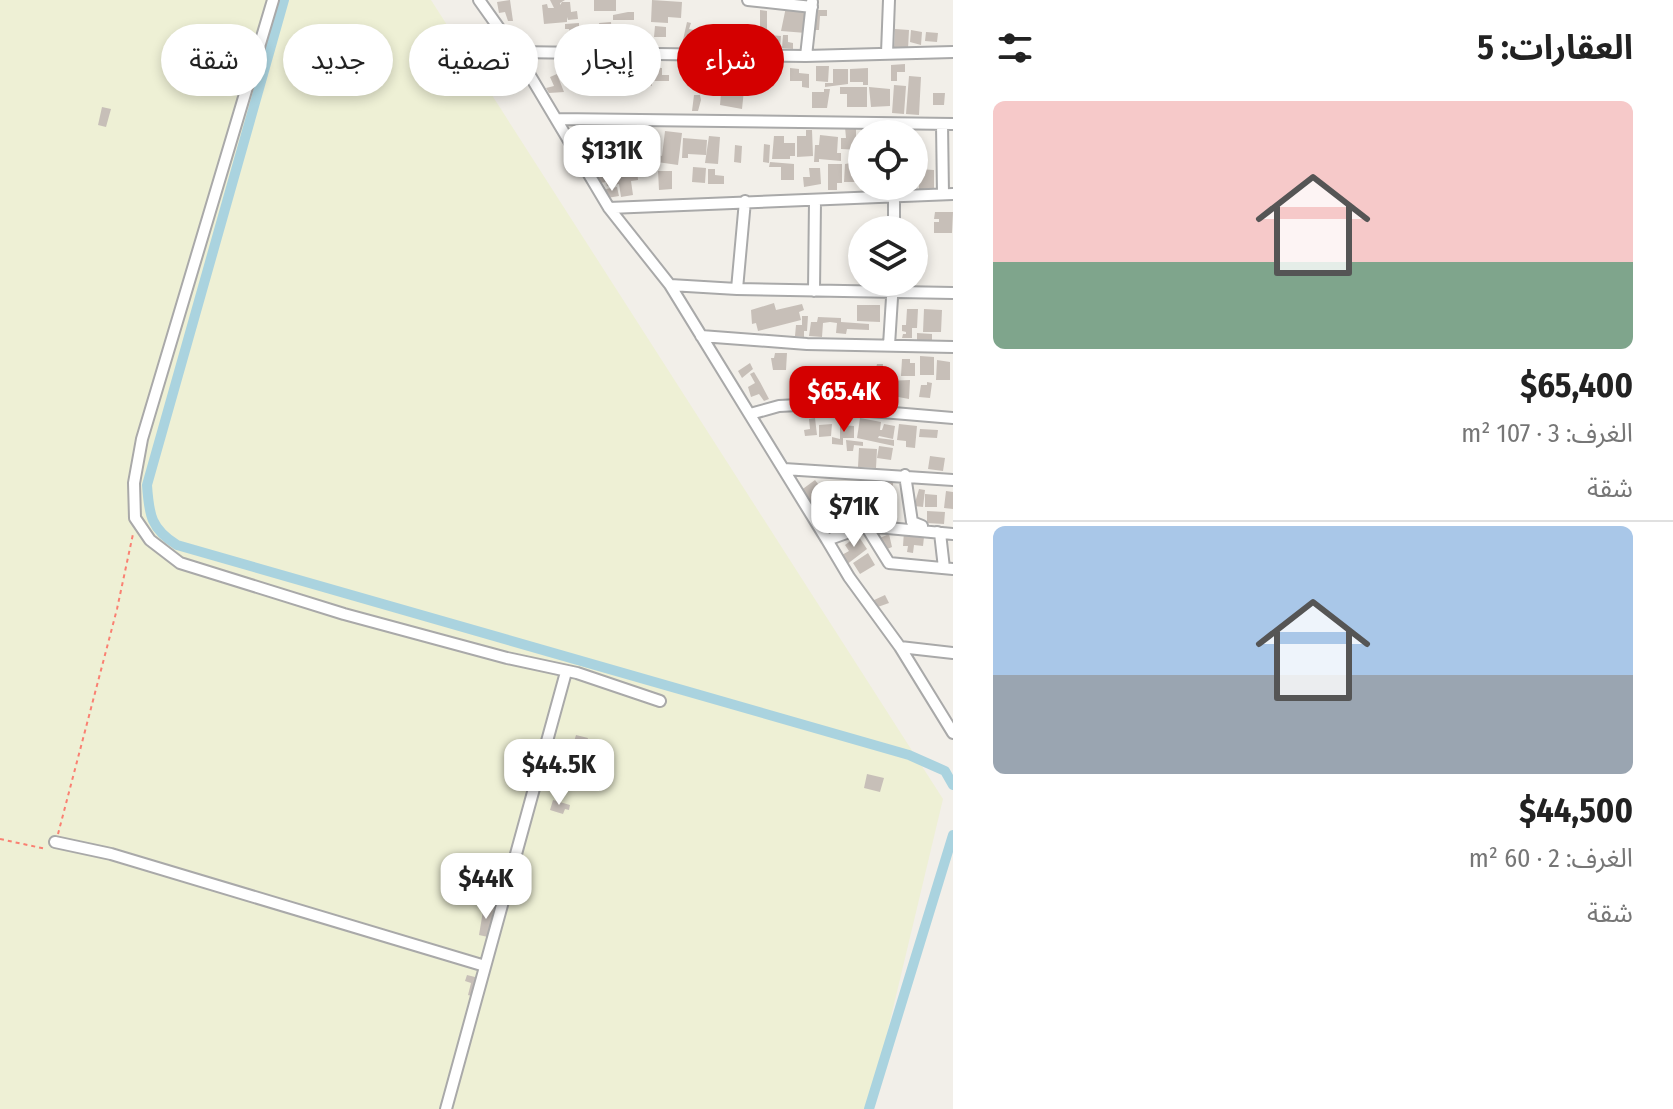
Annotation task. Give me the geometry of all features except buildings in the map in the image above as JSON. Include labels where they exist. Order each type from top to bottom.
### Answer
[{"type":"street","points":[[273,0],[142,439],[134,474],[136,521],[160,550],[192,568],[344,614],[577,673],[660,701]]},
{"type":"street","points":[[479,0],[496,24]]},
{"type":"street","points":[[748,0],[812,3],[806,56]]},
{"type":"street","points":[[887,53],[889,0]]},
{"type":"street","points":[[538,52],[806,56],[953,52]]},
{"type":"street","points":[[538,88],[609,208],[670,285],[849,577],[900,647],[952,731]]},
{"type":"street","points":[[557,119],[948,124],[948,194],[928,195]]},
{"type":"street","points":[[609,208],[848,199]]},
{"type":"street","points":[[737,289],[745,201]]},
{"type":"street","points":[[814,291],[815,201]]},
{"type":"street","points":[[670,285],[814,291],[848,289]]},
{"type":"street","points":[[928,290],[953,293]]},
{"type":"street","points":[[889,345],[892,296]]},
{"type":"street","points":[[701,336],[756,341],[953,347]]},
{"type":"street","points":[[750,414],[779,406],[799,405],[953,418]]},
{"type":"street","points":[[784,469],[953,480]]},
{"type":"street","points":[[905,475],[912,522],[940,533]]},
{"type":"street","points":[[827,540],[866,526],[953,534]]},
{"type":"street","points":[[866,526],[889,563],[949,569],[940,533]]},
{"type":"street","points":[[900,647],[953,653]]},
{"type":"street","points":[[446,1109],[566,672]]},
{"type":"street","points":[[55,842],[111,854],[485,966]]},
{"type":"path","points":[[0,839],[33,848],[51,849],[55,842],[117,609],[136,521]]},
{"type":"green space","points":[[0,0],[431,0],[446,24],[409,24],[409,96],[493,96],[943,799],[869,1109],[0,1109]]},
{"type":"waterway","points":[[284,0],[147,485],[153,520],[162,533],[177,545],[909,755],[945,771],[953,785]]},
{"type":"waterway","points":[[869,1109],[953,835]]}]
